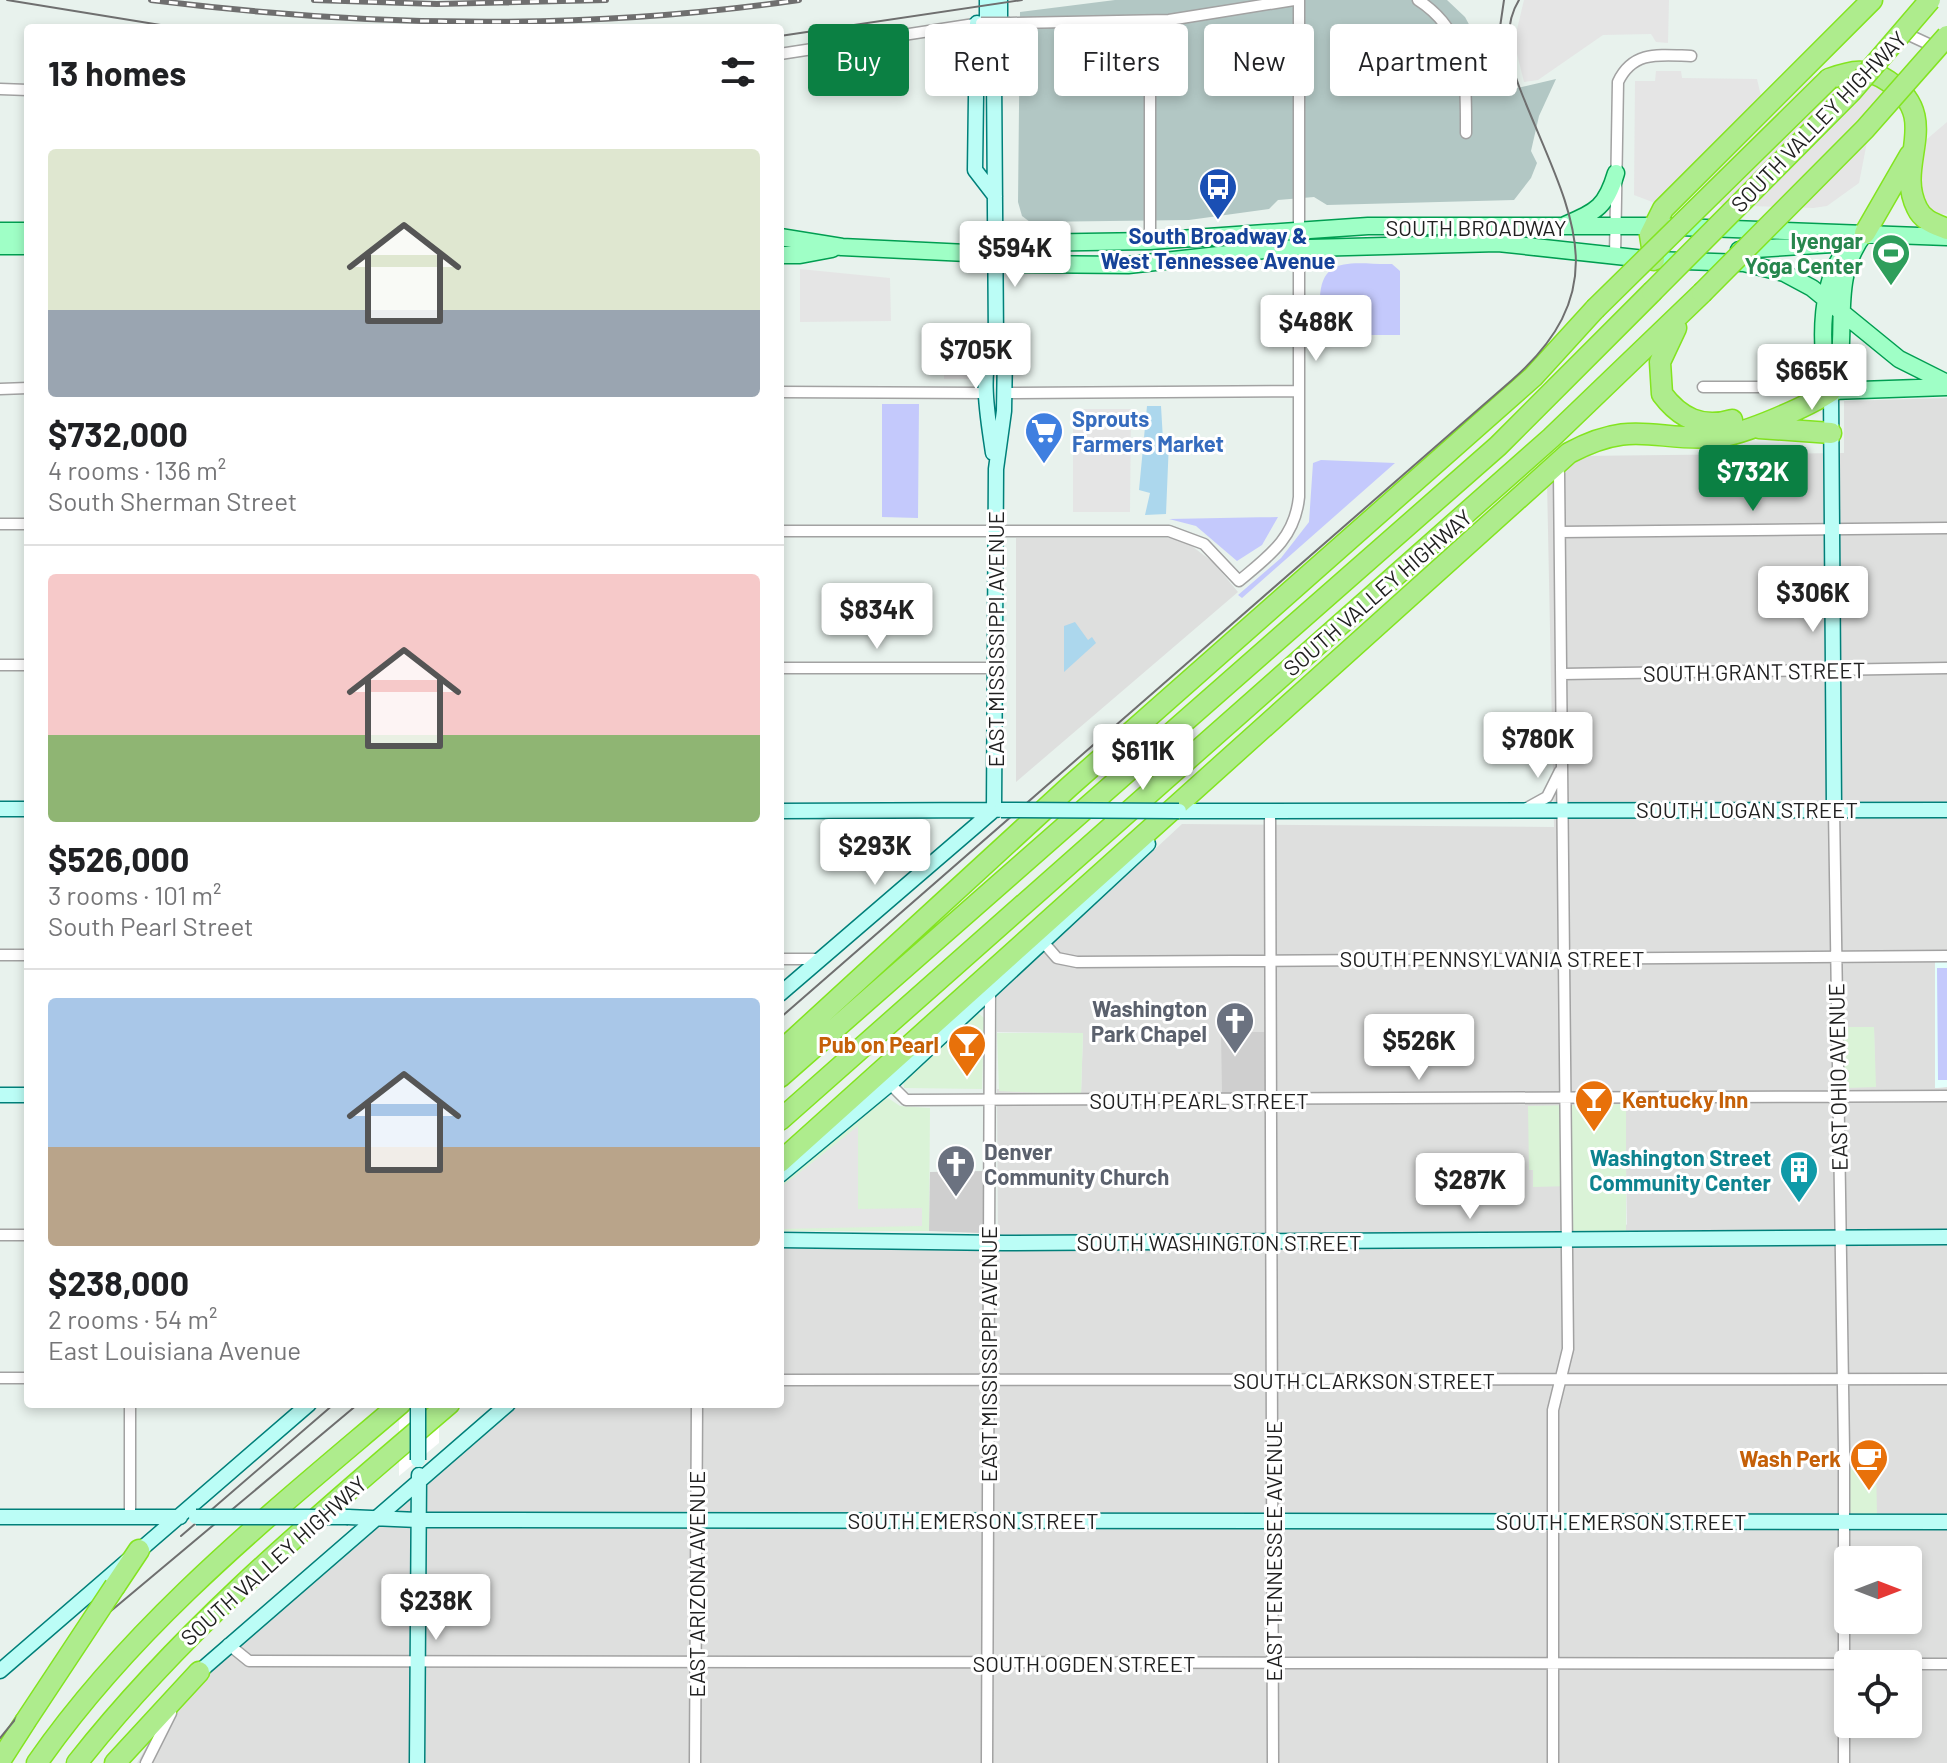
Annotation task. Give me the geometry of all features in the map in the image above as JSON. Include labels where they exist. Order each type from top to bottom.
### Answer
[{"type":"highway","points":[[1654,260],[1650,244],[1652,226],[1663,209],[1872,0]]},
{"type":"highway","name":"SOUTH VALLEY HIGHWAY","points":[[784,1073],[1498,446],[1851,92],[1930,0]]},
{"type":"highway","name":"SOUTH VALLEY HIGHWAY","points":[[784,1116],[1551,438],[1702,293],[1879,114],[1947,36]]},
{"type":"highway","points":[[784,1048],[1070,786],[1533,377],[1595,309],[1829,79],[1856,70],[1876,74],[1891,83],[1912,105],[1917,122],[1915,206],[1926,219],[1947,229]]},
{"type":"highway","points":[[1861,237],[1915,144]]},
{"type":"highway","points":[[1702,293],[1669,339],[1658,373],[1662,394],[1677,411],[1687,418],[1711,424],[1816,391],[1831,391]]},
{"type":"highway","points":[[1309,574],[1484,440],[1631,312]]},
{"type":"highway","points":[[784,1157],[1569,453],[1622,433],[1709,437],[1803,407],[1831,391]]},
{"type":"highway","points":[[1747,427],[1831,433]]},
{"type":"highway","points":[[784,1156],[818,1118],[1172,789],[1185,761]]},
{"type":"highway","points":[[784,1032],[903,924],[1070,786]]},
{"type":"highway","name":"SOUTH VALLEY HIGHWAY","points":[[36,1763],[58,1733],[147,1632],[224,1553],[395,1408]]},
{"type":"highway","name":"SOUTH VALLEY HIGHWAY","points":[[77,1763],[110,1721],[212,1611],[444,1408]]},
{"type":"highway","points":[[368,1473],[460,1408]]},
{"type":"highway","points":[[0,1761],[139,1550]]},
{"type":"highway","points":[[115,1763],[199,1672]]},
{"type":"main road","points":[[1560,227],[1600,207],[1608,198],[1616,173]]},
{"type":"main road","name":"SOUTH BROADWAY","points":[[1002,254],[1022,243],[1150,241],[1299,229],[1652,226],[1861,237],[1947,237]]},
{"type":"main road","points":[[0,231],[24,231]]},
{"type":"main road","points":[[1695,261],[1721,251],[1833,244],[1861,237]]},
{"type":"main road","name":"EAST OHIO AVENUE","points":[[1831,391],[1825,371],[1826,299],[1839,257],[1861,237]]},
{"type":"main road","name":"EAST OHIO AVENUE","points":[[1831,391],[1839,373],[1840,309],[1846,274],[1861,237]]},
{"type":"main road","name":"SOUTH BROADWAY","points":[[784,238],[842,247],[1002,254],[1023,264],[1098,266],[1299,249],[1498,243],[1654,260],[1765,267],[1800,281],[1840,309],[1899,359],[1947,385]]},
{"type":"main road","points":[[0,246],[24,246]]},
{"type":"main road","name":"SOUTH BROADWAY","points":[[784,255],[842,247]]},
{"type":"main road","points":[[1831,391],[1947,385]]},
{"type":"street","points":[[987,0],[987,24]]},
{"type":"street","points":[[1000,0],[1000,24]]},
{"type":"street","points":[[784,53],[979,23],[1150,21],[1297,0],[1299,497],[1295,524],[1276,550],[1239,581],[1204,544],[1178,532],[784,531]]},
{"type":"street","points":[[1418,0],[1449,28],[1462,55],[1466,133]]},
{"type":"street","points":[[1150,21],[1150,241]]},
{"type":"street","points":[[979,23],[975,170],[995,196]]},
{"type":"street","points":[[1914,38],[1947,51]]},
{"type":"street","points":[[1615,256],[1616,90],[1622,73],[1646,55],[1691,56]]},
{"type":"street","points":[[0,89],[24,90]]},
{"type":"street","name":"EAST MISSISSIPPI AVENUE","points":[[994,96],[995,196],[1002,254],[987,393],[996,469]]},
{"type":"street","name":"EAST MISSISSIPPI AVENUE","points":[[992,348],[1005,353],[996,469],[995,532],[998,810]]},
{"type":"street","points":[[1703,387],[1816,387],[1831,391]]},
{"type":"street","points":[[0,389],[24,388]]},
{"type":"street","points":[[1004,393],[1299,391]]},
{"type":"street","name":"EAST OHIO AVENUE","points":[[1831,391],[1844,1650]]},
{"type":"street","points":[[784,392],[987,393]]},
{"type":"street","points":[[1553,1763],[1553,1410],[1568,1349],[1559,473]]},
{"type":"street","points":[[0,524],[24,524]]},
{"type":"street","points":[[1560,532],[1947,528]]},
{"type":"street","points":[[0,665],[24,665]]},
{"type":"street","points":[[784,668],[995,668]]},
{"type":"street","name":"SOUTH GRANT STREET","points":[[1562,674],[1947,668]]},
{"type":"street","points":[[1521,809],[1547,797],[1563,762]]},
{"type":"street","points":[[0,809],[24,809]]},
{"type":"street","points":[[784,990],[998,810]]},
{"type":"street","name":"SOUTH LOGAN STREET","points":[[784,811],[1947,810]]},
{"type":"street","points":[[784,1172],[890,1084],[1182,811]]},
{"type":"street","name":"EAST TENNESSEE AVENUE","points":[[1270,811],[1273,1763]]},
{"type":"street","name":"SOUTH PENNSYLVANIA STREET","points":[[1044,943],[1057,958],[1069,962],[1947,956]]},
{"type":"street","points":[[0,955],[24,955]]},
{"type":"street","points":[[784,959],[819,959]]},
{"type":"street","name":"EAST MISSISSIPPI AVENUE","points":[[987,1763],[990,992]]},
{"type":"street","name":"SOUTH PEARL STREET","points":[[890,1084],[906,1100],[1947,1096]]},
{"type":"street","points":[[0,1095],[24,1095]]},
{"type":"street","points":[[0,1235],[24,1235]]},
{"type":"street","name":"SOUTH WASHINGTON STREET","points":[[784,1240],[1947,1237]]},
{"type":"street","points":[[0,1378],[24,1378]]},
{"type":"street","name":"SOUTH CLARKSON STREET","points":[[784,1380],[1947,1379]]},
{"type":"street","points":[[130,1408],[130,1517]]},
{"type":"street","points":[[3,1665],[304,1408]]},
{"type":"street","points":[[417,1763],[418,1408]]},
{"type":"street","points":[[146,1763],[170,1715],[199,1672],[503,1408]]},
{"type":"street","name":"EAST ARIZONA AVENUE","points":[[695,1763],[697,1408]]},
{"type":"street","name":"SOUTH EMERSON STREET","points":[[0,1517],[1947,1522]]},
{"type":"street","name":"SOUTH OGDEN STREET","points":[[228,1644],[249,1661],[1834,1664]]},
{"type":"street","name":"SOUTH OGDEN STREET","points":[[1922,1664],[1947,1664]]},
{"type":"street","name":"EAST OHIO AVENUE","points":[[1844,1738],[1844,1763]]},
{"type":"shaded area","points":[[1115,0],[1447,0],[1469,24],[1330,24],[1330,96],[1517,96],[1517,88],[1556,79],[1539,116],[1531,151],[1537,163],[1531,178],[1514,200],[1327,205],[1314,197],[1278,200],[1269,209],[1189,220],[1030,222],[1022,216],[1018,202],[1019,96],[1038,96],[1038,24],[1020,24],[1020,12]]},
{"type":"shaded area","points":[[1524,0],[1669,0],[1668,43],[1656,42],[1651,34],[1603,35],[1538,80],[1524,82],[1517,54],[1517,29]]},
{"type":"shaded area","points":[[1836,69],[1885,84],[1884,105],[1867,142],[1859,183],[1827,206],[1813,208],[1721,205],[1700,188],[1812,77]]},
{"type":"shaded area","points":[[1656,71],[1681,71],[1682,78],[1757,79],[1761,96],[1655,203],[1634,195],[1635,81],[1655,81]]},
{"type":"shaded area","points":[[1947,122],[1947,214],[1918,214],[1906,157]]},
{"type":"shaded area","points":[[1354,263],[1392,264],[1400,271],[1400,335],[1333,335],[1323,331],[1320,299],[1327,274],[1334,268]]},
{"type":"shaded area","points":[[800,269],[890,278],[891,321],[800,322]]},
{"type":"shaded area","points":[[944,326],[971,326],[970,379],[944,379]]},
{"type":"shaded area","points":[[1947,398],[1947,960],[1936,1088],[1947,1087],[1947,1763],[137,1763],[191,1672],[493,1408],[784,1408],[784,1246],[998,1248],[997,1089],[1081,1095],[1083,1033],[997,1032],[997,996],[1182,824],[1554,827],[1547,481],[1578,456],[1844,453],[1844,401]],"holes":[[[1874,1027],[1875,1087],[1845,1087],[1843,1084]],[[1625,1105],[1627,1225],[1572,1185],[1533,1170]]]},
{"type":"shaded area","points":[[882,404],[919,404],[918,518],[882,517]]},
{"type":"shaded area","points":[[1147,406],[1161,406],[1163,440],[1169,441],[1166,514],[1145,515],[1150,493],[1139,490]]},
{"type":"shaded area","points":[[1073,409],[1131,409],[1130,512],[1073,512]]},
{"type":"shaded area","points":[[1321,460],[1395,463],[1242,598],[1238,595],[1281,558],[1309,522],[1313,463]]},
{"type":"shaded area","points":[[1278,517],[1262,545],[1237,561],[1196,526],[1169,519]]},
{"type":"shaded area","points":[[1016,538],[1181,538],[1213,562],[1238,592],[1016,782]]},
{"type":"shaded area","points":[[1075,622],[1088,640],[1092,637],[1096,643],[1064,672],[1064,626]]},
{"type":"shaded area","points":[[1935,960],[1947,960],[1947,1087],[1935,1088]]},
{"type":"shaded area","points":[[1937,968],[1947,968],[1947,1080],[1938,1080]]},
{"type":"shaded area","points":[[977,1012],[984,1018],[982,1089],[904,1088],[903,1078]]},
{"type":"shaded area","points":[[1842,1027],[1874,1027],[1876,1087],[1847,1088],[1843,1084]]},
{"type":"shaded area","points":[[1221,1032],[1266,1032],[1266,1089],[1262,1092],[1222,1092]]},
{"type":"shaded area","points":[[997,1033],[1083,1033],[1081,1095],[999,1091]]},
{"type":"shaded area","points":[[888,1098],[900,1106],[930,1108],[929,1231],[784,1231],[784,1175],[882,1099]]},
{"type":"shaded area","points":[[1626,1104],[1626,1232],[1579,1233],[1573,1230],[1572,1186],[1533,1187],[1533,1170],[1529,1170],[1528,1106]]},
{"type":"shaded area","points":[[858,1126],[858,1209],[922,1208],[922,1226],[784,1229],[784,1185]]},
{"type":"shaded area","points":[[983,1171],[983,1230],[980,1233],[929,1231],[930,1172]]},
{"type":"shaded area","points":[[1850,1464],[1876,1465],[1877,1515],[1850,1513]]},
{"type":"pier","points":[[399,1408],[439,1408],[439,1443],[399,1476]]},
{"type":"tram line","points":[[7,0],[154,24]]},
{"type":"tram line","points":[[784,35],[1022,0]]},
{"type":"tram line","points":[[1500,24],[1504,0]]},
{"type":"tram line","points":[[784,1015],[1512,380],[1546,345],[1566,311],[1575,277],[1575,243],[1555,173],[1511,59],[1510,23],[1519,0]]},
{"type":"tram line","points":[[181,1536],[329,1408]]},
{"type":"tram line","points":[[0,1738],[87,1631],[353,1408]]},
{"type":"railway","points":[[151,0],[312,16],[475,22],[638,17],[799,0]]},
{"type":"railway","points":[[314,0],[437,4],[606,0]]},
{"type":"place","name":"South Broadway & West Tennessee Avenue","points":[[1218,221]]},
{"type":"place","name":"Iyengar Yoga Center","points":[[1891,287]]},
{"type":"place","name":"Sprouts Farmers Market","points":[[1044,465]]},
{"type":"place","name":"Washington Park Chapel","points":[[1235,1055]]},
{"type":"place","name":"Pub on Pearl","points":[[967,1078]]},
{"type":"place","name":"Kentucky Inn","points":[[1594,1133]]},
{"type":"place","name":"Denver Community Church","points":[[956,1198]]},
{"type":"place","name":"Washington Street Community Center","points":[[1799,1204]]},
{"type":"place","name":"Wash Perk","points":[[1869,1492]]}]
